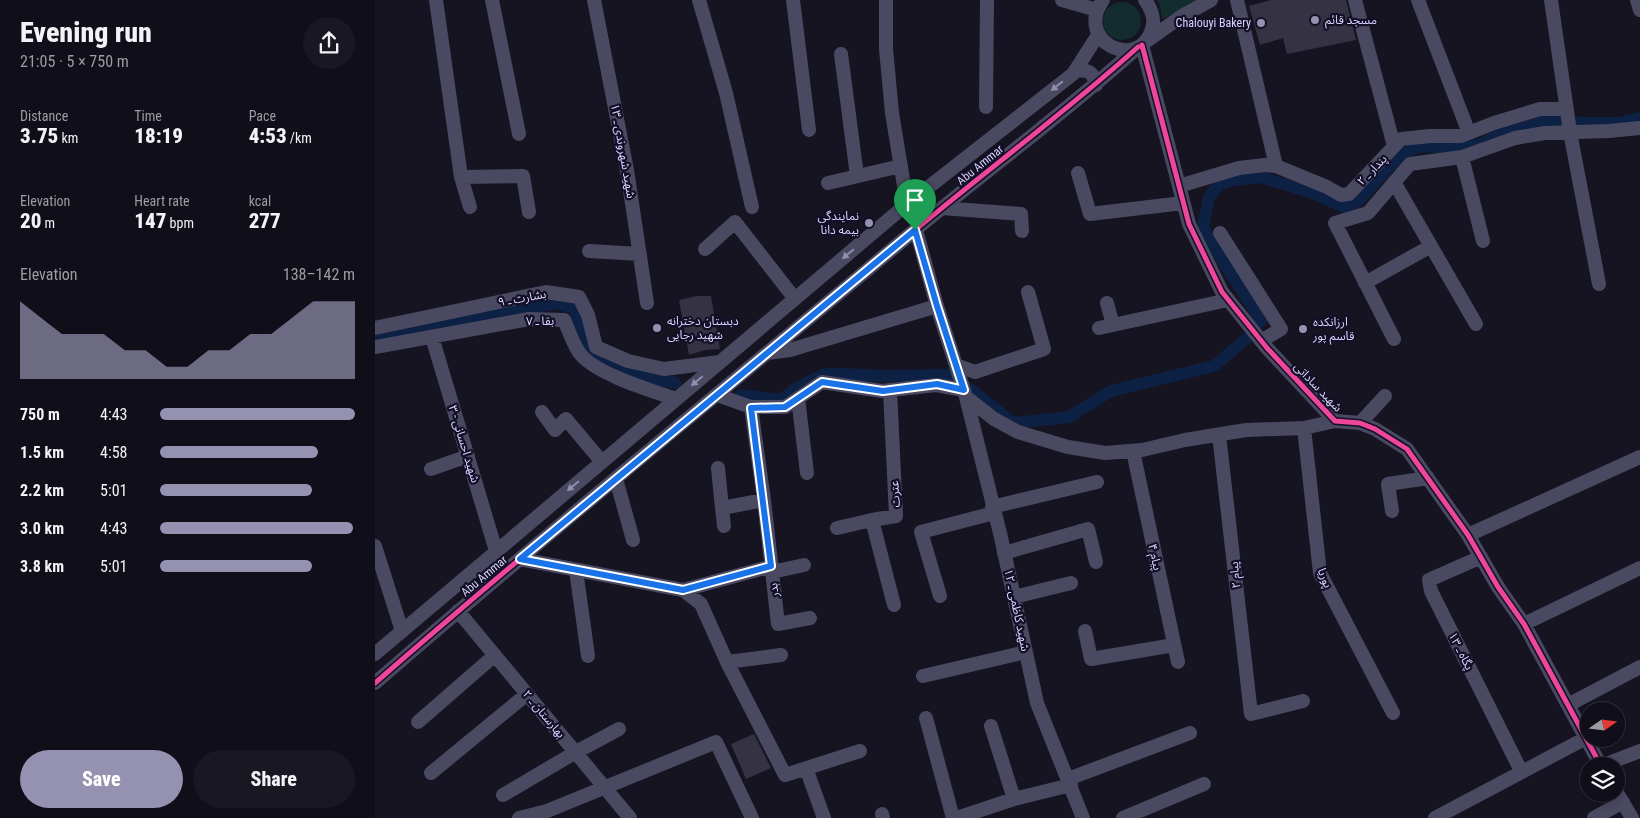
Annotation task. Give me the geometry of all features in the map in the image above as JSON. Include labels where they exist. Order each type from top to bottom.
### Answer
[{"type":"street","points":[[436,0],[461,177],[470,207]]},
{"type":"street","points":[[492,0],[519,134]]},
{"type":"street","name":"شهید شهروندی ـ ۱۳","points":[[594,0],[627,170],[647,303]]},
{"type":"street","points":[[699,0],[726,93],[752,207]]},
{"type":"street","points":[[793,0],[809,130]]},
{"type":"street","points":[[886,0],[886,49],[892,113],[907,204]]},
{"type":"street","points":[[986,107],[987,0]]},
{"type":"street","points":[[1062,0],[1098,4],[1095,17],[1098,35],[1111,48],[1120,50],[1129,50],[1142,45],[1151,34],[1153,16],[1151,8],[1145,0]]},
{"type":"street","name":"Abu Ammar","points":[[375,683],[458,611],[915,230],[1096,85],[1142,45],[1181,16],[1211,0]]},
{"type":"street","points":[[1237,0],[1276,166]]},
{"type":"street","points":[[1355,0],[1394,146]]},
{"type":"street","points":[[1417,0],[1469,133]]},
{"type":"street","points":[[1551,0],[1567,109],[1599,284]]},
{"type":"street","points":[[1637,0],[1640,10]]},
{"type":"street","name":"Abu Ammar","points":[[375,654],[907,204],[1076,71],[1098,35]]},
{"type":"street","name":"شهید ساداتی","points":[[1142,45],[1189,224],[1222,292],[1261,341],[1335,421],[1360,423],[1375,429],[1407,450],[1468,535],[1498,586],[1524,624],[1580,727]]},
{"type":"street","points":[[841,54],[857,176]]},
{"type":"street","points":[[1076,71],[1090,72],[1095,78],[1096,85]]},
{"type":"street","name":"پندار ـ ۲","points":[[1179,186],[1239,168],[1265,165],[1276,166],[1327,187],[1341,195],[1349,194],[1401,140],[1430,136],[1461,136],[1494,123],[1540,109],[1567,109]]},
{"type":"street","points":[[1394,339],[1335,223],[1368,213],[1410,164],[1462,157],[1515,138],[1545,133],[1640,128]]},
{"type":"street","points":[[1462,157],[1483,241]]},
{"type":"street","points":[[828,183],[901,166]]},
{"type":"street","points":[[1078,173],[1090,214],[1183,203]]},
{"type":"street","points":[[461,177],[523,176],[529,212]]},
{"type":"street","points":[[1394,182],[1476,324]]},
{"type":"street","points":[[942,208],[1021,214],[1022,231]]},
{"type":"street","points":[[705,250],[735,222],[795,298]]},
{"type":"street","name":"شهید کاظمی ـ ۱۲","points":[[915,230],[965,393],[1004,553],[1037,703],[1083,818]]},
{"type":"street","points":[[1220,233],[1281,329],[1261,341]]},
{"type":"street","points":[[1365,283],[1431,246]]},
{"type":"street","points":[[589,250],[640,254]]},
{"type":"street","name":"بشارت ـ ۹","points":[[375,328],[546,292],[579,297],[588,315],[596,347],[628,361],[664,369],[721,361]]},
{"type":"street","points":[[957,369],[975,372],[1044,349],[1028,292]]},
{"type":"street","points":[[1099,328],[1228,300]]},
{"type":"street","points":[[1107,303],[1113,325]]},
{"type":"street","points":[[767,353],[790,350],[937,306]]},
{"type":"street","name":"بقا ـ ۷","points":[[375,347],[529,320],[564,320],[581,355],[596,366],[619,378],[676,399]]},
{"type":"street","name":"شهید احسانی - ۳","points":[[431,337],[497,551]]},
{"type":"street","points":[[717,395],[751,408],[785,407],[822,382],[883,391],[937,384],[965,393],[993,419],[1018,432],[1068,447],[1105,453],[1142,450],[1185,440],[1246,430],[1304,428],[1335,421]]},
{"type":"street","name":"عترت","points":[[872,520],[896,516],[890,390]]},
{"type":"street","points":[[1360,423],[1385,396]]},
{"type":"street","points":[[798,398],[807,474]]},
{"type":"street","name":"بدر","points":[[751,408],[778,624],[810,618]]},
{"type":"street","points":[[542,412],[555,430],[566,419],[602,462]]},
{"type":"street","name":"پوریا","points":[[1304,428],[1320,573],[1393,713]]},
{"type":"street","name":"پیام ۲","points":[[1219,435],[1251,714],[1303,701]]},
{"type":"street","name":"پیام ۴","points":[[1133,451],[1178,662]]},
{"type":"street","points":[[431,468],[468,456]]},
{"type":"street","points":[[1468,535],[1640,457]]},
{"type":"street","points":[[718,468],[724,526]]},
{"type":"street","points":[[1392,511],[1388,484],[1428,478]]},
{"type":"street","points":[[616,479],[633,540]]},
{"type":"street","points":[[940,596],[921,532],[1097,482]]},
{"type":"street","points":[[722,508],[764,500]]},
{"type":"street","points":[[837,528],[872,520],[894,605]]},
{"type":"street","points":[[1004,553],[1088,529],[1096,562]]},
{"type":"street","points":[[375,546],[377,562],[401,631]]},
{"type":"street","name":"پگاه ـ ۱۳","points":[[1481,557],[1429,580],[1431,591],[1521,771]]},
{"type":"street","points":[[520,559],[683,590],[772,569],[804,564]]},
{"type":"street","points":[[1524,624],[1640,568]]},
{"type":"street","points":[[576,570],[588,656]]},
{"type":"street","points":[[1014,598],[1071,583]]},
{"type":"street","points":[[683,590],[701,604],[727,662],[785,775],[860,751]]},
{"type":"street","name":"بهارستان ـ ۲","points":[[458,611],[630,818]]},
{"type":"street","points":[[1085,631],[1091,659],[1174,645]]},
{"type":"street","points":[[923,676],[1026,652]]},
{"type":"street","points":[[418,722],[495,655]]},
{"type":"street","points":[[727,662],[781,655]]},
{"type":"street","points":[[1568,705],[1640,667]]},
{"type":"street","points":[[431,773],[527,694]]},
{"type":"street","points":[[926,718],[955,818],[1069,782],[1190,733]]},
{"type":"street","points":[[991,726],[1014,799]]},
{"type":"street","points":[[503,795],[619,729]]},
{"type":"street","points":[[1435,818],[1580,741]]},
{"type":"street","points":[[519,818],[547,811],[716,742],[752,818]]},
{"type":"street","points":[[1625,757],[1640,752]]},
{"type":"street","points":[[806,768],[824,818]]},
{"type":"street","points":[[1123,818],[1204,784]]},
{"type":"street","points":[[1594,818],[1613,802]]},
{"type":"street","points":[[1622,802],[1632,818],[1640,815]]},
{"type":"green space","points":[[1157,0],[1201,0],[1162,19]]},
{"type":"green space","points":[[1122,2],[1136,7],[1141,21],[1136,35],[1122,40],[1108,35],[1103,21],[1108,7]]},
{"type":"building","name":"مسجد قائم","points":[[1271,0],[1346,0],[1356,40],[1287,54],[1283,38],[1260,45],[1249,6]]},
{"type":"building","points":[[697,296],[711,296],[720,349],[705,350],[689,355],[679,300]]},
{"type":"building","points":[[754,734],[771,768],[746,779],[731,744]]},
{"type":"waterway","points":[[1260,322],[1261,320],[1212,245],[1203,227],[1209,197],[1219,184],[1233,180],[1260,177],[1310,192],[1344,207],[1357,202],[1394,162],[1414,148],[1421,146],[1458,149],[1481,144],[1499,135],[1546,121],[1619,123],[1640,118]]},
{"type":"waterway","points":[[375,340],[556,303],[573,308],[586,337],[589,352],[598,361],[654,379],[675,383]]},
{"type":"waterway","points":[[741,395],[780,400],[798,387],[824,374],[883,376],[948,375],[973,391],[1013,423],[1069,417],[1111,391],[1214,366],[1246,339]]},
{"type":"cycle path","points":[[1142,45],[1189,224],[1222,292],[1267,348],[1335,421],[1360,423],[1375,429],[1407,449],[1468,535],[1498,587],[1524,624],[1596,757]]},
{"type":"cycle path","points":[[375,683],[643,456],[1138,47]]},
{"type":"place","name":"مسجد قائم","points":[[1315,20]]},
{"type":"place","name":"Chalouyi Bakery","points":[[1261,23]]},
{"type":"place","name":"نمایندگی بیمه دانا","points":[[869,223]]},
{"type":"place","name":"دبستان دخترانه شهید رجایی","points":[[657,328]]},
{"type":"place","name":"ارزانکده قاسم پور","points":[[1303,329]]},
{"type":"route","points":[[915,230],[964,390],[937,384],[883,391],[822,382],[785,407],[751,408],[771,566],[683,590],[520,559],[667,437],[915,230]]}]
